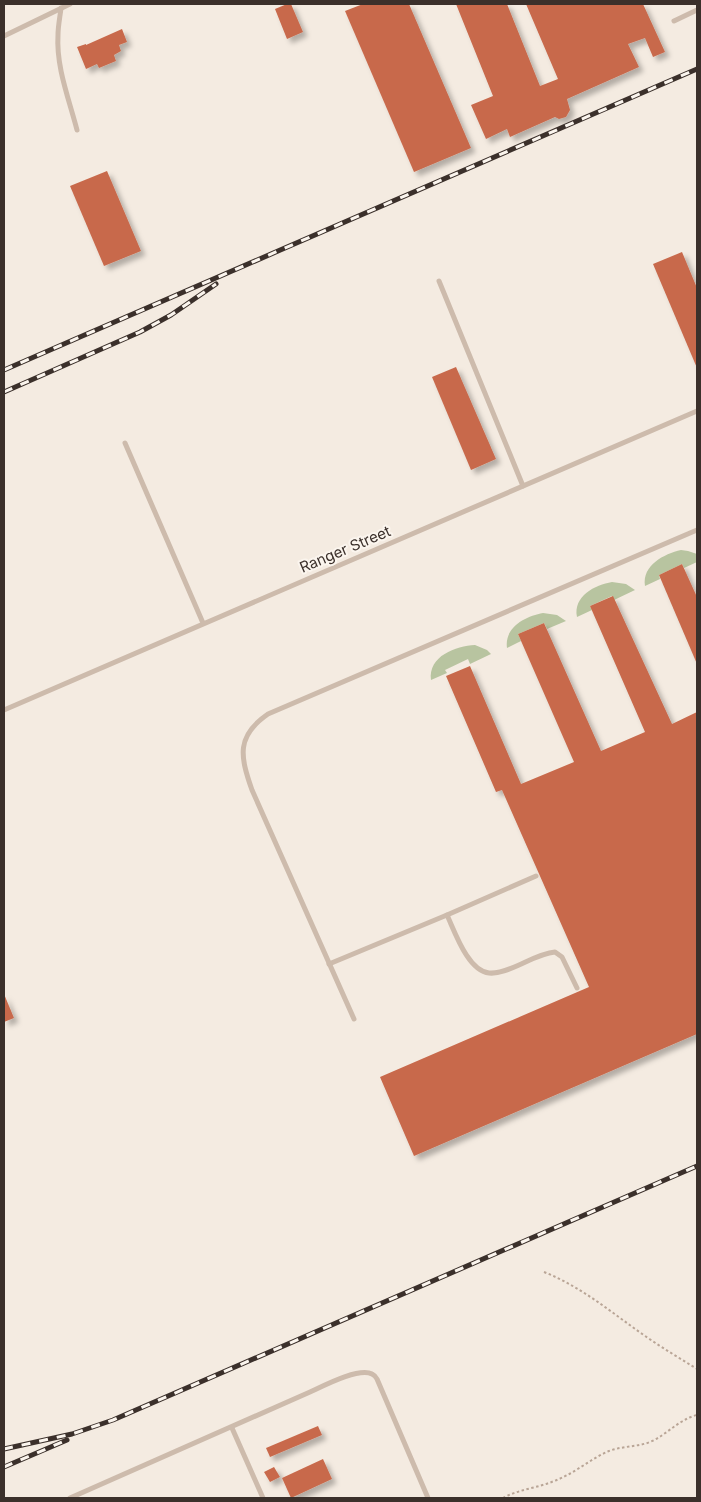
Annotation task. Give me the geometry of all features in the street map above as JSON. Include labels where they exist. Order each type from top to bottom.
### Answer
[{"type":"lane","points":[[4,36],[70,4]]},
{"type":"lane","points":[[61,8],[58,35],[59,54],[62,76],[77,130]]},
{"type":"lane","points":[[674,21],[697,10]]},
{"type":"lane","points":[[439,281],[523,486]]},
{"type":"lane","name":"Ranger Street","points":[[4,710],[697,411]]},
{"type":"lane","points":[[125,443],[203,623]]},
{"type":"lane","points":[[354,1019],[252,790],[242,758],[244,743],[249,731],[256,722],[268,714],[697,530]]},
{"type":"lane","points":[[330,964],[536,876]]},
{"type":"lane","points":[[447,915],[469,960],[481,971],[489,973],[508,970],[555,952],[562,957],[577,988]]},
{"type":"lane","points":[[70,1498],[344,1377],[358,1373],[372,1374],[380,1384],[428,1498]]},
{"type":"lane","points":[[232,1428],[263,1498]]},
{"type":"path","points":[[544,1272],[557,1277],[594,1298],[648,1338],[697,1369]]},
{"type":"path","points":[[503,1498],[556,1480],[609,1451],[649,1442],[658,1438],[679,1422],[697,1415]]},
{"type":"green space","points":[[681,550],[697,554],[697,562],[684,568],[682,564],[659,575],[660,579],[645,586],[647,572],[651,566],[668,554]]},
{"type":"green space","points":[[612,582],[626,584],[635,590],[614,600],[612,596],[590,606],[592,610],[577,617],[578,603],[582,597],[592,589]]},
{"type":"green space","points":[[543,613],[557,615],[566,621],[547,629],[544,623],[518,634],[521,641],[507,648],[509,634],[513,628],[523,620]]},
{"type":"green space","points":[[475,645],[487,650],[491,654],[470,664],[468,659],[445,670],[447,673],[431,680],[431,672],[434,665],[445,654],[452,650]]},
{"type":"building","points":[[291,4],[303,32],[287,39],[275,9]]},
{"type":"building","points":[[363,4],[409,4],[471,148],[414,172],[345,11]]},
{"type":"building","points":[[456,4],[507,4],[540,86],[558,79],[526,4],[643,4],[665,52],[653,57],[645,38],[628,44],[639,67],[567,99],[570,110],[566,117],[559,119],[555,117],[510,137],[507,129],[486,139],[471,105],[493,96]]},
{"type":"building","points":[[122,29],[127,42],[119,45],[121,51],[114,55],[116,61],[99,68],[97,64],[86,69],[77,47]]},
{"type":"building","points":[[107,171],[141,251],[104,266],[70,186]]},
{"type":"building","points":[[682,252],[697,288],[697,368],[653,264]]},
{"type":"building","points":[[456,367],[496,459],[471,470],[432,377]]},
{"type":"building","points":[[682,564],[697,597],[697,664],[659,575]]},
{"type":"building","points":[[613,596],[672,724],[697,712],[697,1034],[414,1156],[380,1077],[589,987],[502,790],[496,792],[446,676],[470,666],[521,784],[574,762],[518,634],[544,623],[601,751],[645,732],[590,606]]},
{"type":"building","points":[[4,994],[14,1018],[4,1022]]},
{"type":"building","points":[[318,1426],[322,1435],[270,1457],[266,1448]]},
{"type":"building","points":[[323,1459],[332,1479],[291,1498],[282,1478]]},
{"type":"building","points":[[274,1467],[280,1477],[270,1482],[264,1472]]},
{"type":"railway","points":[[4,370],[697,69]]},
{"type":"railway","points":[[4,392],[140,332],[171,315],[216,284]]},
{"type":"railway","points":[[4,1449],[72,1434],[113,1420],[697,1166]]},
{"type":"railway","points":[[4,1467],[67,1440]]}]
